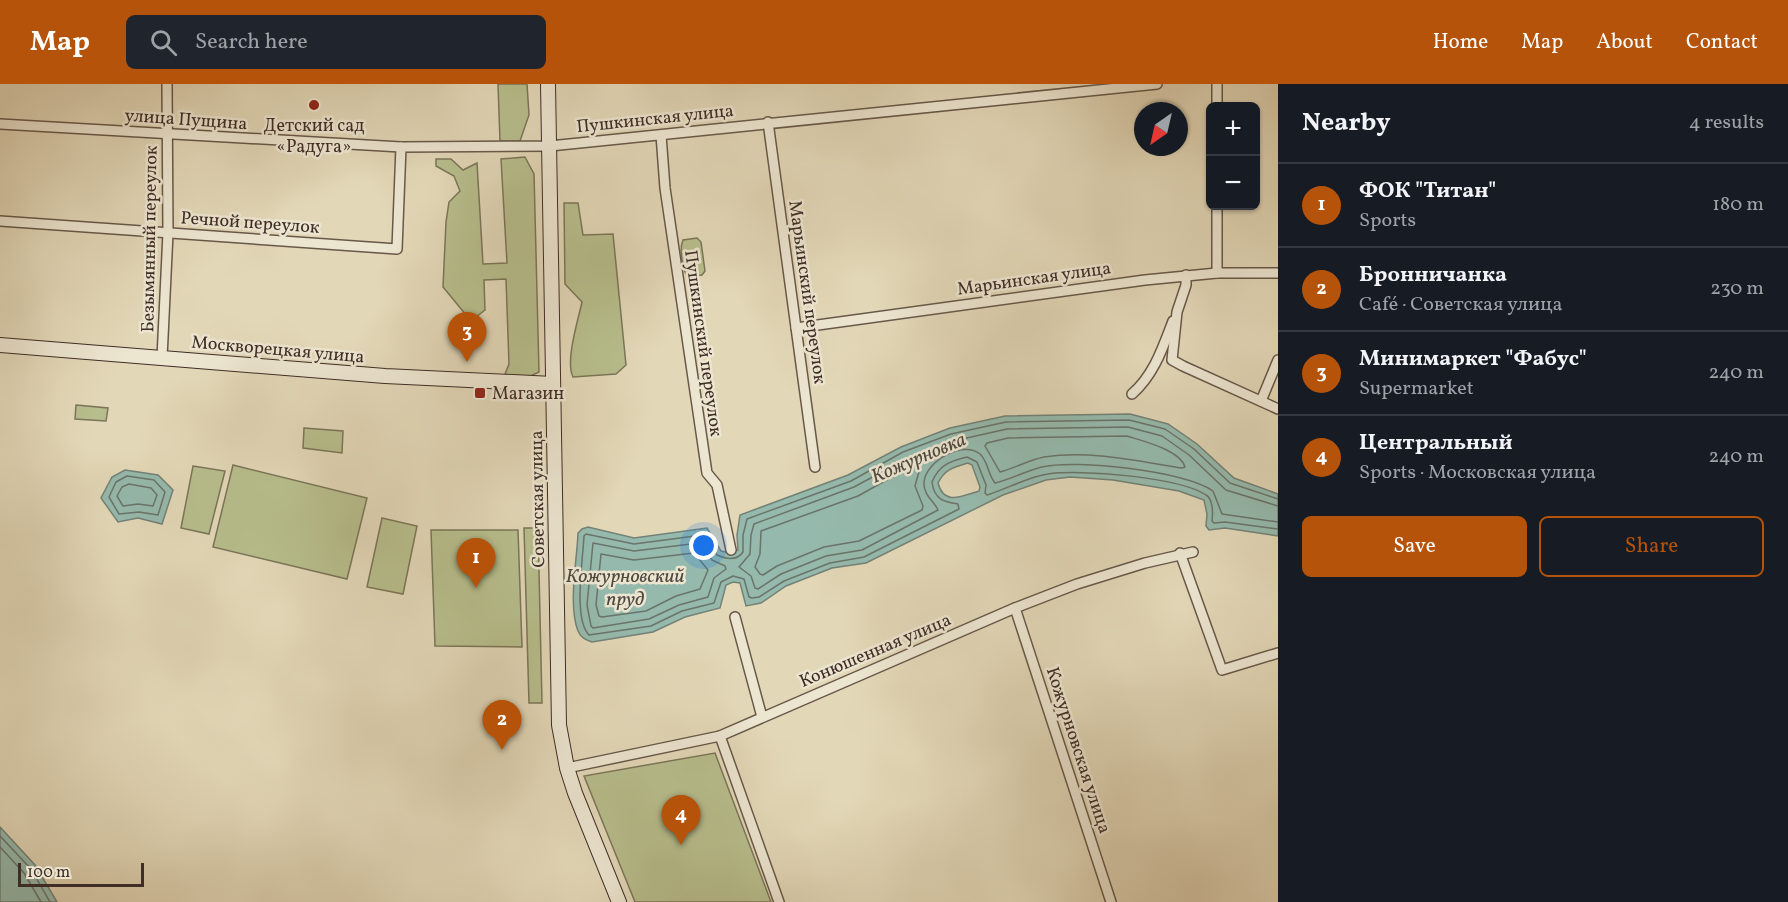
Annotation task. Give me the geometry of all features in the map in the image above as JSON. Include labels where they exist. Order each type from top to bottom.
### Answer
[{"type":"main road","name":"Советская улица","points":[[548,84],[559,725],[567,768],[575,793],[619,902]]},
{"type":"main road","name":"Москворецкая улица","points":[[0,345],[386,376],[554,384]]},
{"type":"street","name":"Безымянный переулок","points":[[162,358],[168,233],[167,84]]},
{"type":"street","name":"Пушкинская улица","points":[[550,146],[1157,84]]},
{"type":"street","points":[[1217,84],[1217,102]]},
{"type":"street","name":"Марьинский переулок","points":[[768,122],[814,467]]},
{"type":"street","name":"улица Пущина","points":[[0,124],[401,147],[550,146]]},
{"type":"street","name":"Пушкинский переулок","points":[[661,135],[665,188],[707,473],[717,485],[731,550]]},
{"type":"street","name":"Речной переулок","points":[[0,221],[397,249],[401,147]]},
{"type":"street","points":[[1217,210],[1217,273]]},
{"type":"street","name":"Марьинская улица","points":[[796,328],[1186,275],[1278,273]]},
{"type":"street","points":[[1132,394],[1144,384],[1157,360],[1177,312],[1186,285],[1186,275]]},
{"type":"street","points":[[1177,312],[1172,360],[1278,409]]},
{"type":"street","points":[[1261,401],[1278,360]]},
{"type":"street","name":"Конюшенная улица","points":[[567,768],[720,736],[1015,608],[1077,584],[1180,553],[1193,552]]},
{"type":"street","points":[[1180,553],[1222,670],[1278,653]]},
{"type":"street","name":"Кожурновская улица","points":[[1015,608],[1111,902]]},
{"type":"street","points":[[735,617],[762,717]]},
{"type":"street","points":[[720,736],[779,902]]},
{"type":"green space","points":[[498,84],[527,84],[529,115],[520,141],[500,141]]},
{"type":"green space","points":[[525,157],[534,174],[539,372],[524,379],[505,374],[509,364],[506,279],[484,280],[485,310],[471,321],[443,287],[449,202],[460,191],[454,176],[436,166],[436,159],[451,159],[463,170],[477,163],[483,264],[507,263],[501,159]]},
{"type":"green space","points":[[564,203],[578,203],[583,235],[613,234],[626,365],[616,374],[573,377],[570,361],[582,302],[565,284]]},
{"type":"green space","points":[[697,238],[701,242],[705,271],[702,275],[688,277],[681,254],[682,244],[683,240]]},
{"type":"green space","points":[[76,405],[108,408],[106,421],[75,419]]},
{"type":"green space","points":[[304,428],[343,431],[342,453],[303,448]]},
{"type":"green space","points":[[233,465],[367,498],[347,579],[213,547]]},
{"type":"green space","points":[[193,466],[225,471],[209,534],[181,528]]},
{"type":"green space","points":[[382,518],[417,526],[403,594],[367,587]]},
{"type":"green space","points":[[524,528],[538,528],[542,703],[529,703]]},
{"type":"green space","points":[[431,530],[518,530],[522,647],[435,646]]},
{"type":"green space","points":[[715,753],[771,902],[635,902],[584,776]]},
{"type":"water","name":"Кожурновский пруд","points":[[1130,414],[1168,424],[1197,444],[1234,478],[1278,494],[1278,536],[1225,528],[1209,530],[1206,526],[1207,514],[1204,500],[1179,491],[1113,480],[1070,477],[1046,480],[1003,495],[866,563],[832,568],[786,586],[761,603],[746,606],[740,583],[733,582],[726,585],[720,608],[685,617],[653,632],[592,642],[579,633],[575,620],[573,596],[578,533],[582,529],[588,527],[634,538],[707,528],[721,551],[730,553],[738,550],[737,535],[740,515],[848,475],[901,447],[950,428],[1005,416]],"holes":[[[968,463],[972,465],[980,487],[979,491],[960,497],[945,495],[938,483],[944,475],[950,469],[958,466]]]},
{"type":"water","points":[[125,470],[158,475],[173,490],[162,524],[138,518],[118,522],[101,498],[112,477]]},
{"type":"water","points":[[0,827],[35,865],[57,902],[0,902]]},
{"type":"place","name":"Детский сад «Радуга»","points":[[314,105]]},
{"type":"place","name":"Минимаркет \"Фабус\"","points":[[467,362]]},
{"type":"place","name":"Магазин","points":[[480,393]]},
{"type":"place","name":"ФОК \"Титан\"","points":[[476,588]]},
{"type":"place","name":"Бронничанка","points":[[502,750]]},
{"type":"place","name":"Центральный","points":[[681,845]]},
{"type":"water label","name":"Кожурновка","points":[[918,457]]}]
